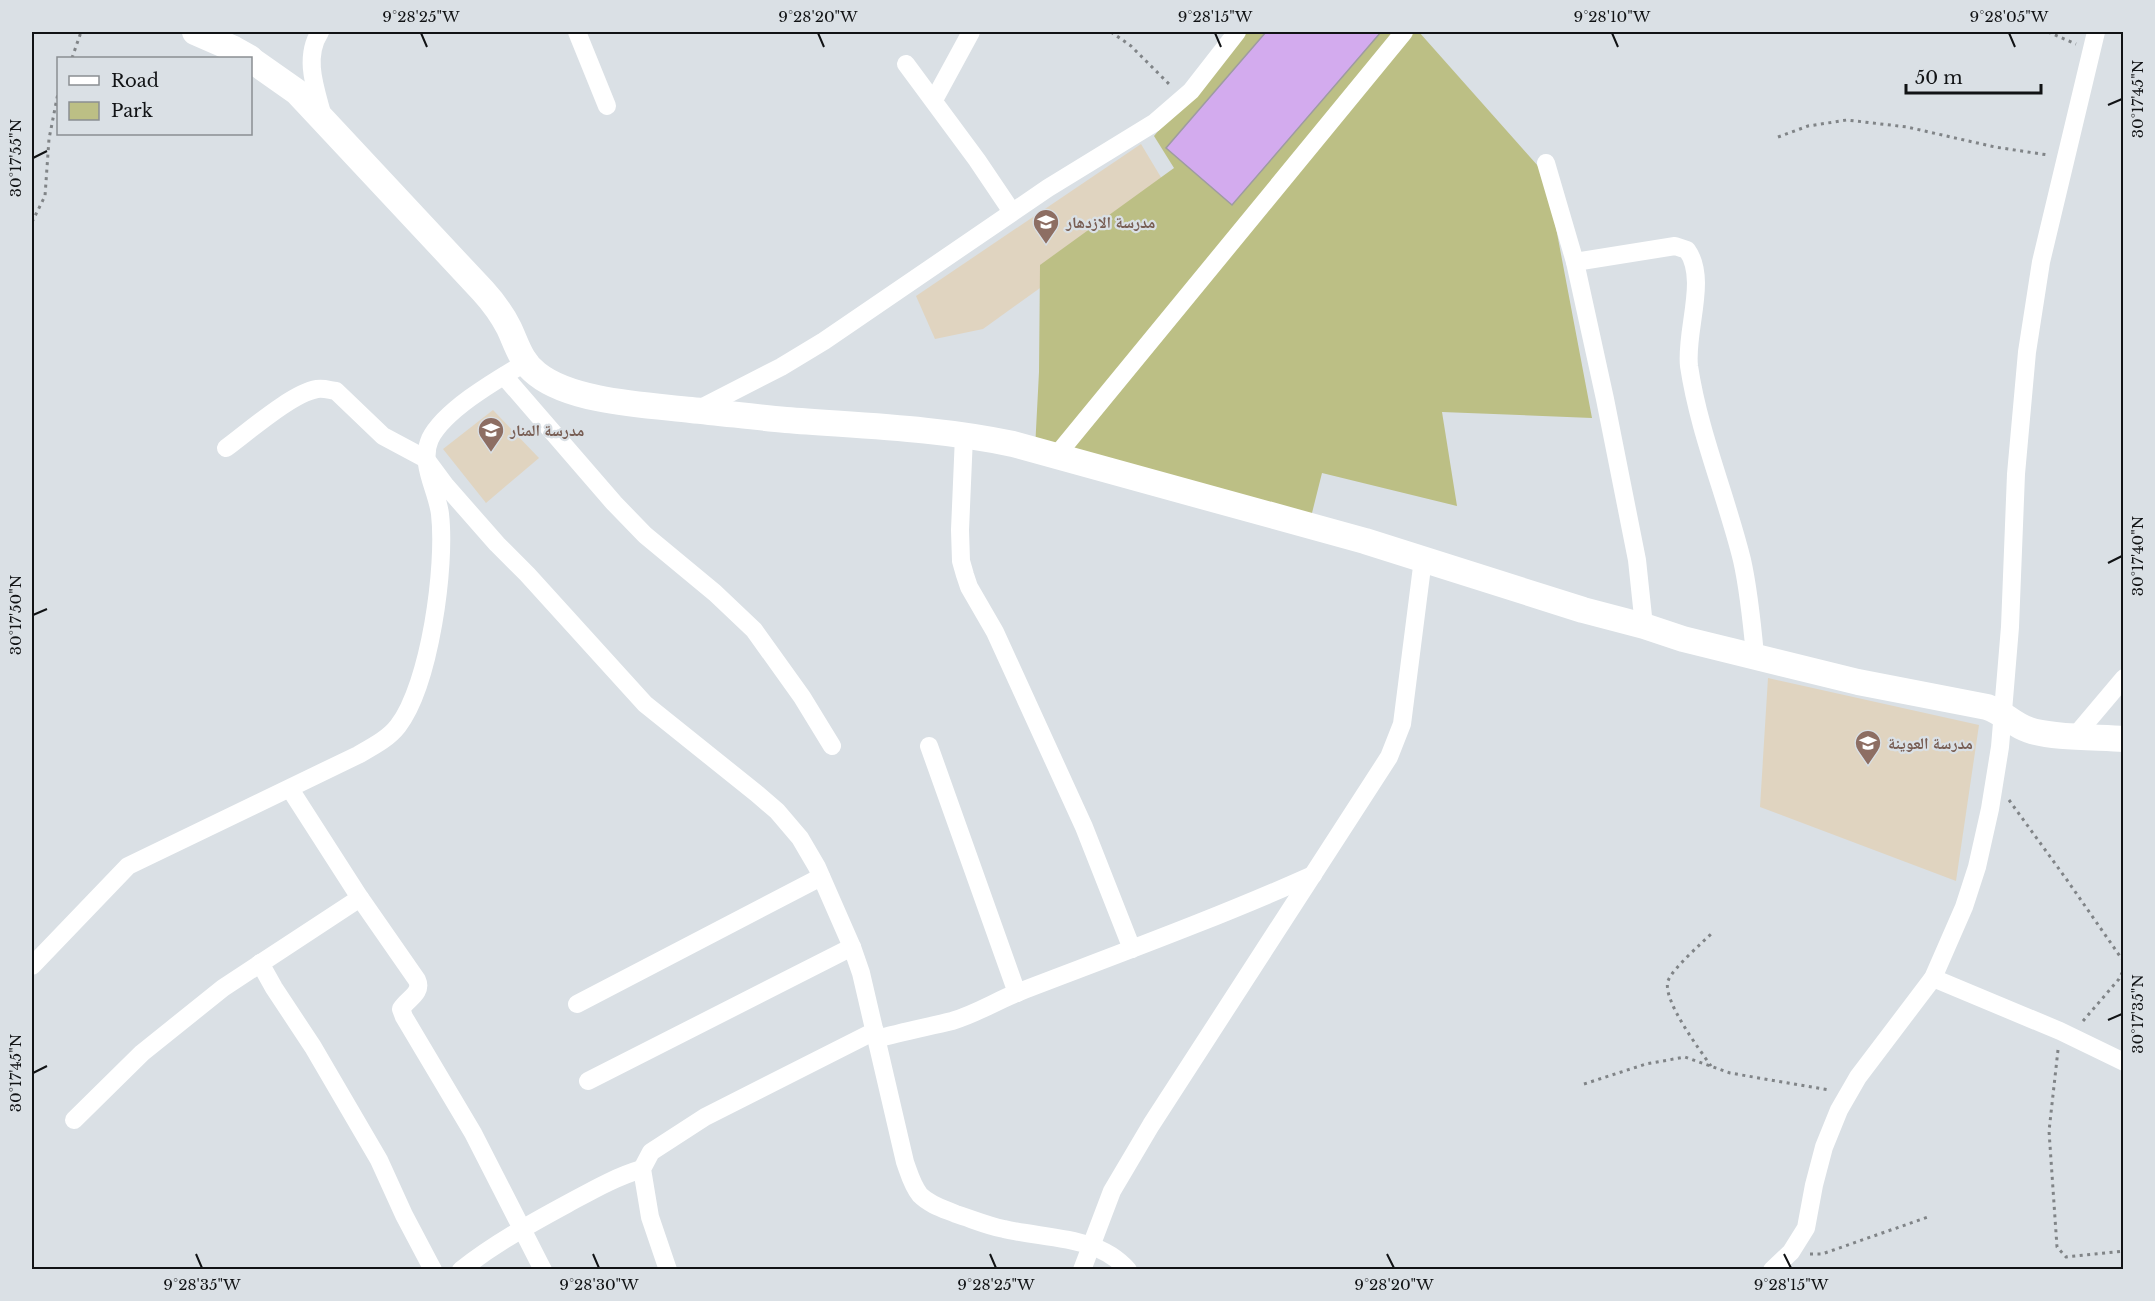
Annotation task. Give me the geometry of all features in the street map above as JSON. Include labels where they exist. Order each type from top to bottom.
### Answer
[{"type":"street","points":[[195,32],[246,57]]},
{"type":"street","points":[[320,32],[311,54],[313,80],[324,119]]},
{"type":"street","points":[[577,32],[607,106]]},
{"type":"street","points":[[934,100],[971,32]]},
{"type":"street","points":[[695,411],[781,367],[824,341],[1048,188],[1154,123],[1183,98],[1214,64],[1237,32]]},
{"type":"street","points":[[1056,456],[1404,32]]},
{"type":"street","points":[[1772,1269],[1791,1252],[1806,1228],[1824,1147],[1839,1110],[1848,1094],[1933,978],[1964,907],[1977,867],[2000,747],[2010,627],[2016,474],[2027,352],[2041,262],[2097,32]]},
{"type":"street","points":[[252,60],[297,92],[324,119],[499,310],[525,363],[543,379],[572,392],[642,405],[785,420],[908,428],[994,440],[1199,494],[1423,559],[1582,610],[1683,639],[1858,682],[1975,704],[2002,714],[2026,729],[2075,736],[2124,739]]},
{"type":"street","points":[[906,64],[934,100],[1012,212]]},
{"type":"street","points":[[1545,163],[1575,262],[1629,516],[1637,560],[1644,626]]},
{"type":"street","points":[[1575,262],[1675,246],[1687,250],[1692,259],[1696,278],[1688,351],[1690,368],[1711,457],[1742,559],[1749,594],[1755,655]]},
{"type":"street","points":[[32,966],[128,866],[291,789],[383,740],[398,726],[410,706],[428,648],[437,596],[441,557],[439,506],[426,459],[427,447],[438,427],[475,394],[525,363]]},
{"type":"street","points":[[504,376],[614,503],[645,535],[715,593],[754,630],[797,689],[832,746]]},
{"type":"street","points":[[226,448],[300,395],[317,389],[326,389],[336,392],[383,436],[426,459],[446,486],[497,544],[645,704],[777,811],[800,838],[821,877],[861,973],[905,1162],[914,1186],[921,1196],[940,1208],[1005,1230],[1091,1245],[1128,1269]]},
{"type":"street","points":[[964,436],[960,530],[964,575],[1000,641],[1084,827],[1132,949]]},
{"type":"street","points":[[1082,1269],[1112,1191],[1151,1125],[1389,758],[1402,724],[1423,559]]},
{"type":"street","points":[[2075,736],[2124,678]]},
{"type":"street","points":[[929,746],[1017,993]]},
{"type":"street","points":[[291,789],[360,898],[417,980],[418,990],[402,1006],[404,1017],[472,1133],[543,1269]]},
{"type":"street","points":[[668,1269],[650,1217],[642,1169],[647,1157],[656,1147],[705,1117],[876,1035],[959,1018],[980,1011],[1017,993],[1249,903],[1313,875]]},
{"type":"street","points":[[577,1004],[821,877]]},
{"type":"street","points":[[74,1120],[142,1053],[223,988],[360,898]]},
{"type":"street","points":[[588,1081],[852,947]]},
{"type":"street","points":[[260,963],[379,1160],[404,1215],[433,1269]]},
{"type":"street","points":[[1933,978],[2065,1033],[2124,1062]]},
{"type":"street","points":[[461,1269],[522,1228],[610,1181],[642,1169]]},
{"type":"path","points":[[72,57],[81,32]]},
{"type":"path","points":[[1111,32],[1131,46],[1183,98]]},
{"type":"path","points":[[2048,32],[2091,51]]},
{"type":"path","points":[[32,222],[45,196],[49,139],[57,98]]},
{"type":"path","points":[[1778,137],[1808,126],[1847,120],[1907,127],[1995,147],[2068,158]]},
{"type":"path","points":[[1994,780],[2124,962]]},
{"type":"path","points":[[1712,933],[1671,975],[1667,989],[1685,1028],[1712,1066]]},
{"type":"path","points":[[2124,969],[2119,979],[2065,1033],[2050,1103],[2049,1131],[2057,1247],[2066,1257],[2124,1251]]},
{"type":"path","points":[[1584,1084],[1646,1064],[1685,1058],[1730,1073],[1848,1094]]},
{"type":"path","points":[[1791,1252],[1822,1254],[1928,1217]]},
{"type":"shaded area","name":"مدرسة الازدهار","points":[[1141,144],[1171,194],[983,329],[935,339],[916,296]]},
{"type":"shaded area","name":"مدرسة المنار","points":[[493,410],[539,458],[486,503],[443,449]]},
{"type":"shaded area","name":"مدرسة العوينة","points":[[1768,678],[1979,725],[1956,881],[1760,807]]},
{"type":"green space","points":[[1242,32],[1419,32],[1546,175],[1592,418],[1442,412],[1457,506],[1322,473],[1310,521],[1035,449],[1039,372],[1040,265],[1174,168],[1154,136]]},
{"type":"building","points":[[1266,32],[1381,32],[1232,205],[1166,148]]},
{"type":"place","name":"مدرسة الازدهار","points":[[1046,245]]},
{"type":"place","name":"مدرسة المنار","points":[[491,453]]},
{"type":"place","name":"مدرسة العوينة","points":[[1868,766]]}]
